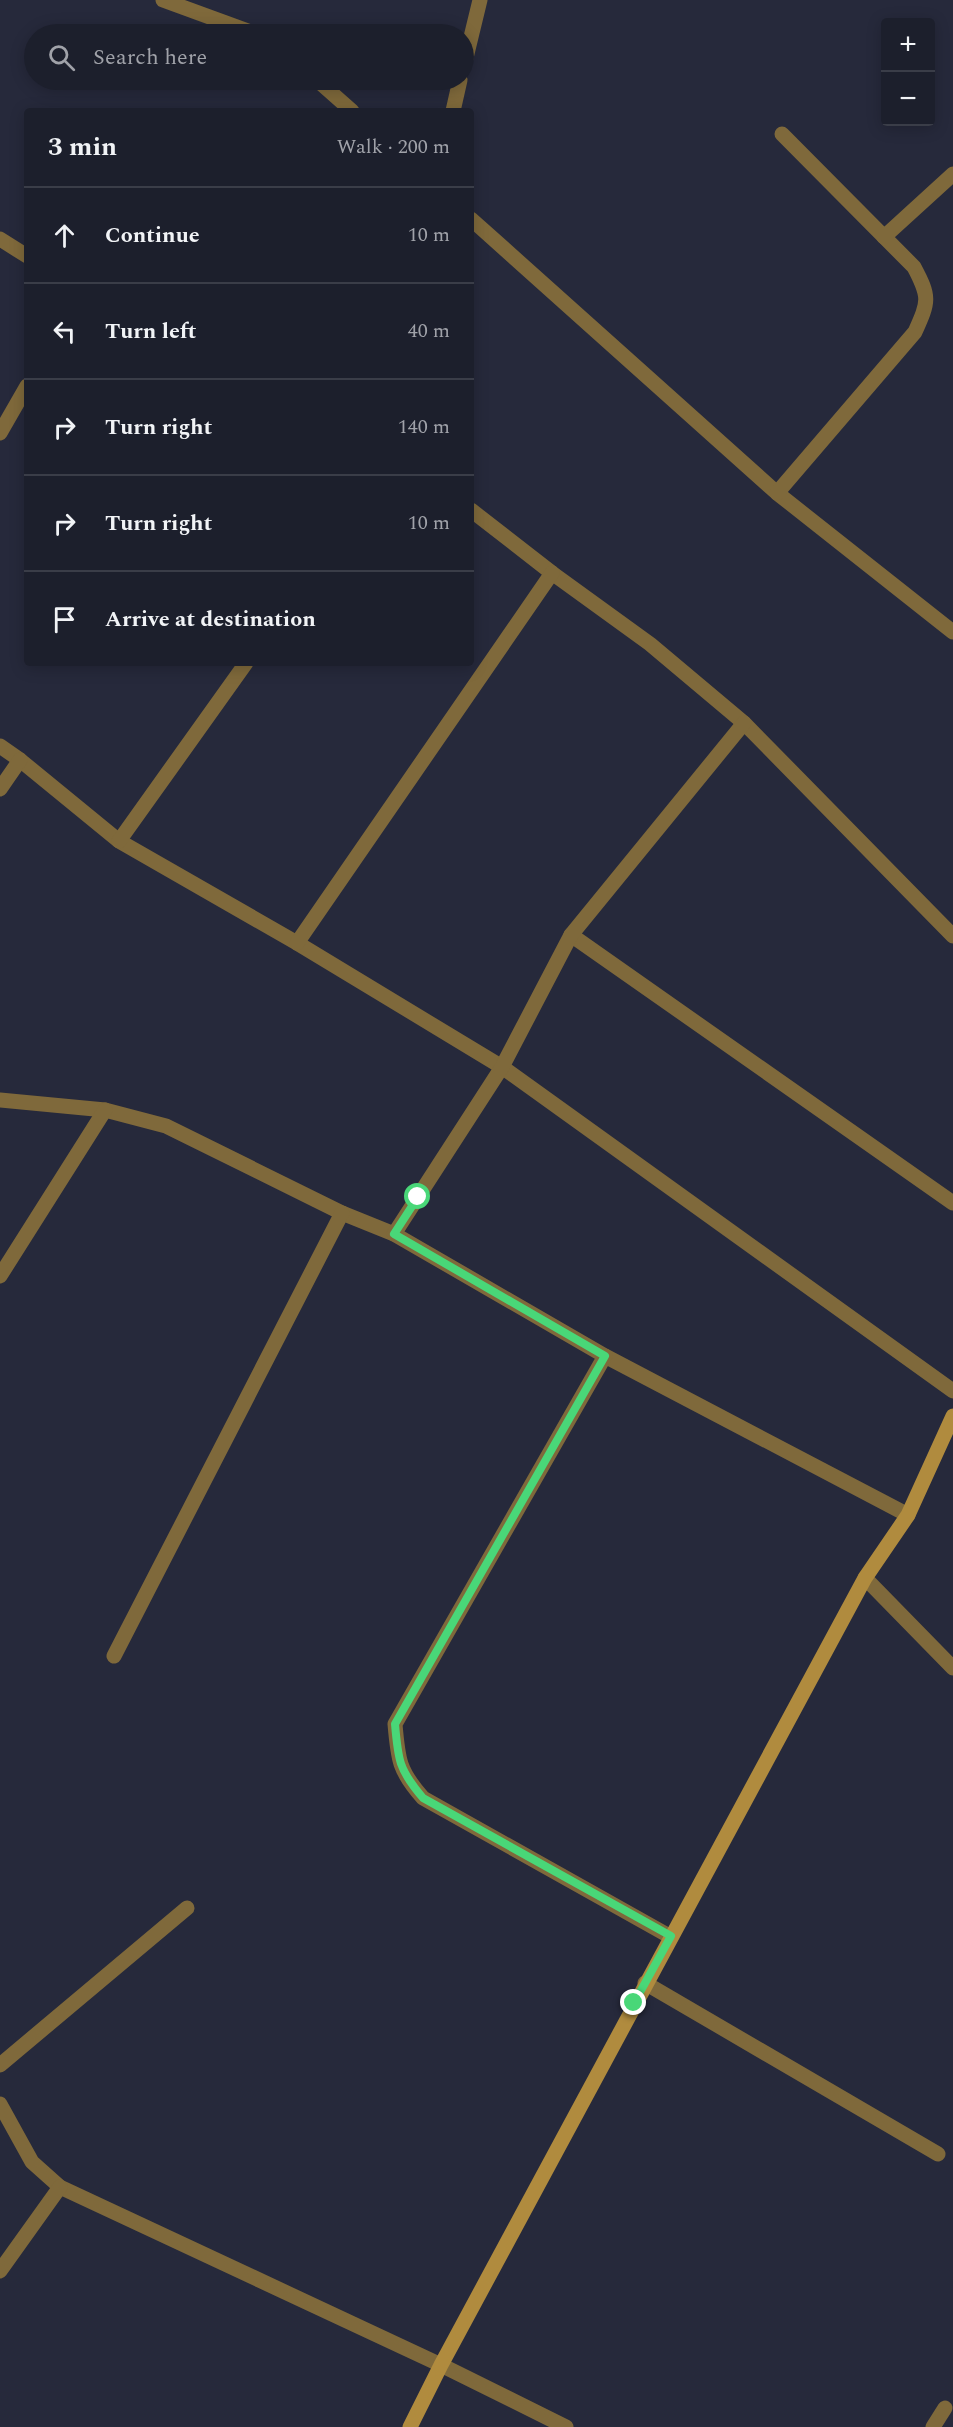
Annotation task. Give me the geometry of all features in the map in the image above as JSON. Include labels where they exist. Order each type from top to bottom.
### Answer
[{"type":"street","points":[[163,0],[229,24]]},
{"type":"street","points":[[474,25],[480,0]]},
{"type":"street","points":[[328,90],[349,108]]},
{"type":"street","points":[[454,108],[458,90]]},
{"type":"street","points":[[777,493],[915,332],[926,306],[925,288],[914,267],[782,134]]},
{"type":"street","points":[[884,237],[953,174]]},
{"type":"street","points":[[474,222],[777,493],[953,632]]},
{"type":"street","points":[[0,239],[24,254]]},
{"type":"street","points":[[0,433],[24,391]]},
{"type":"street","points":[[474,512],[552,573],[650,644],[744,723],[953,936]]},
{"type":"street","points":[[297,943],[552,573]]},
{"type":"street","points":[[119,842],[244,666]]},
{"type":"street","points":[[394,1234],[502,1067],[571,934],[744,723]]},
{"type":"street","points":[[0,746],[119,842],[297,943],[502,1067],[953,1391]]},
{"type":"street","points":[[0,789],[20,760]]},
{"type":"street","points":[[571,934],[953,1203]]},
{"type":"street","points":[[0,1100],[105,1110],[166,1126],[342,1213],[394,1234],[605,1356],[908,1515]]},
{"type":"street","points":[[0,1276],[105,1110]]},
{"type":"street","points":[[114,1656],[342,1213]]},
{"type":"street","points":[[605,1356],[395,1724],[397,1750],[405,1777],[423,1798],[671,1936]]},
{"type":"street","points":[[410,2427],[645,1983],[865,1578],[908,1515],[953,1416]]},
{"type":"street","points":[[865,1578],[953,1668]]},
{"type":"street","points":[[0,2065],[187,1908]]},
{"type":"street","points":[[645,1983],[938,2154]]},
{"type":"street","points":[[0,2104],[32,2162],[60,2187],[441,2365],[566,2427]]},
{"type":"street","points":[[0,2271],[60,2187]]},
{"type":"street","points":[[933,2427],[945,2408],[953,2423]]},
{"type":"route","points":[[418,1197],[394,1234],[605,1356],[395,1724],[397,1750],[405,1777],[423,1798],[671,1936],[634,2003]]}]
